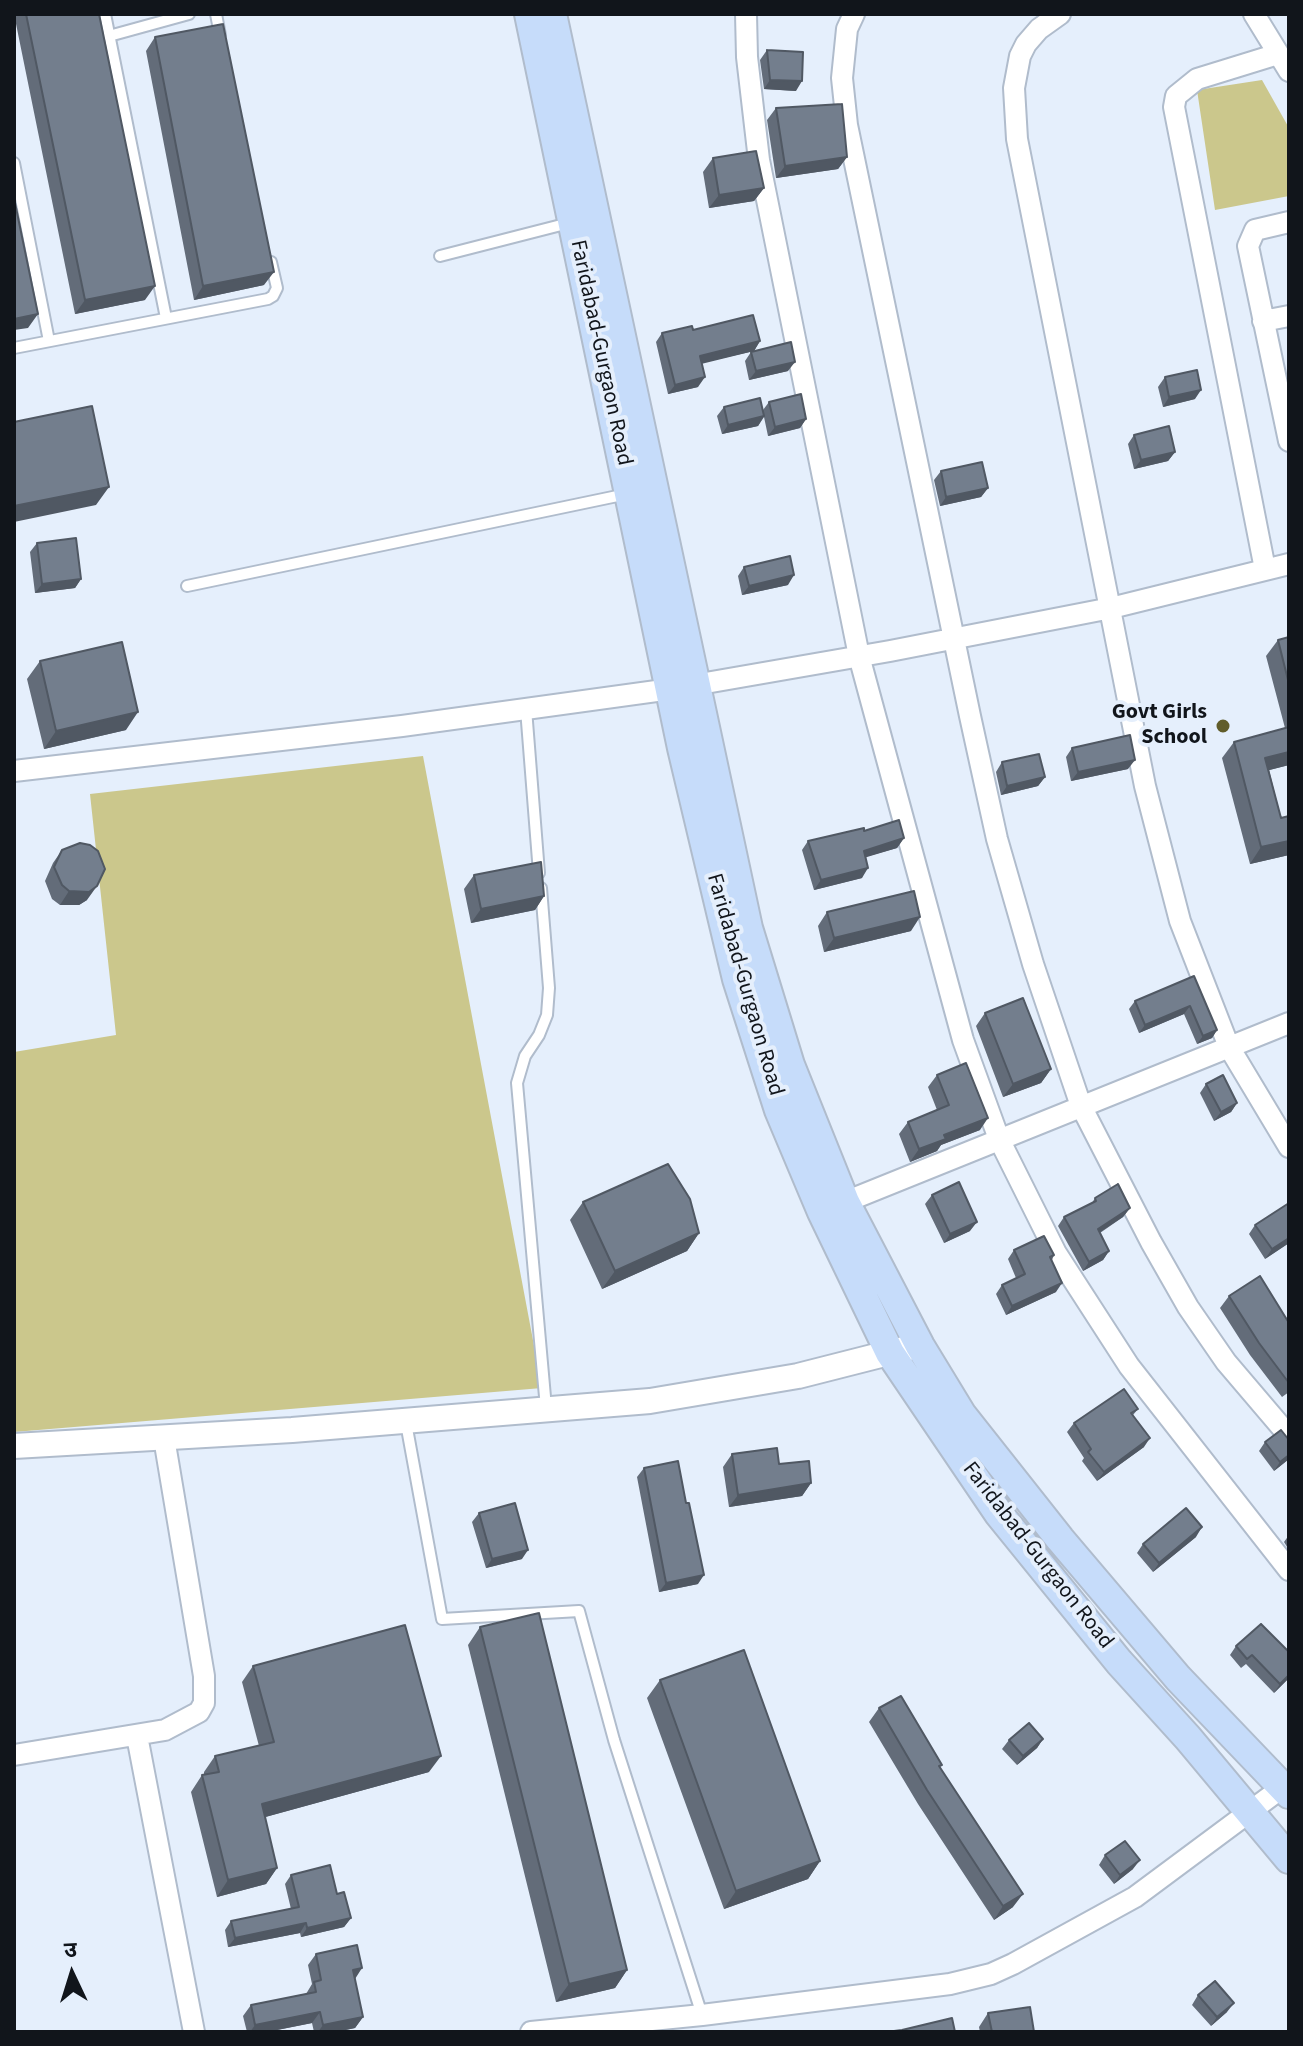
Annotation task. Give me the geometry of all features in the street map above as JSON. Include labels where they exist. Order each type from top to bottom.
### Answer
[{"type":"main road","name":"Faridabad-Gurgaon Road","points":[[529,14],[559,226],[629,493],[748,928],[790,1065],[845,1202],[920,1346],[962,1415],[1060,1539],[1178,1678],[1286,1791]]},
{"type":"main road","name":"Faridabad-Gurgaon Road","points":[[552,14],[737,979],[779,1110],[822,1212],[890,1353],[999,1514],[1119,1662],[1289,1859]]},
{"type":"street","points":[[746,14],[747,57],[759,160],[859,656],[950,997],[999,1139],[1042,1229],[1129,1366],[1289,1570]]},
{"type":"street","points":[[854,14],[847,29],[842,78],[847,125],[954,637],[1011,891],[1081,1106],[1188,1307],[1226,1362],[1289,1436]]},
{"type":"street","points":[[1060,14],[1039,29],[1026,44],[1020,56],[1013,107],[1020,155],[1159,847],[1180,921],[1229,1047],[1289,1147]]},
{"type":"street","points":[[1254,14],[1284,62],[1197,79],[1176,96],[1174,107],[1265,569]]},
{"type":"street","points":[[1289,222],[1264,226],[1255,230],[1249,238],[1249,258],[1263,321],[1281,366],[1289,441]]},
{"type":"street","points":[[1263,321],[1289,316]]},
{"type":"street","points":[[14,771],[402,726],[683,687],[1111,608],[1289,564]]},
{"type":"street","points":[[845,1202],[1289,1023]]},
{"type":"street","points":[[14,1446],[406,1421],[650,1401],[798,1376],[920,1346]]},
{"type":"street","points":[[14,1755],[165,1730],[199,1712],[206,1690],[164,1438]]},
{"type":"street","points":[[137,1736],[194,2032]]},
{"type":"street","points":[[531,2032],[704,2024],[950,1984],[991,1974],[1135,1897],[1250,1812],[1286,1791]]},
{"type":"lane","points":[[105,14],[166,318]]},
{"type":"lane","points":[[109,36],[189,14]]},
{"type":"lane","points":[[216,14],[222,44]]},
{"type":"lane","points":[[14,163],[49,341]]},
{"type":"lane","points":[[440,256],[559,226]]},
{"type":"lane","points":[[14,348],[263,301],[273,296],[277,288],[268,251]]},
{"type":"lane","points":[[187,586],[629,493]]},
{"type":"lane","points":[[526,709],[549,988],[547,1015],[539,1035],[525,1056],[517,1083],[546,1410]]},
{"type":"lane","points":[[406,1421],[442,1619],[579,1611],[614,1740],[704,2024]]},
{"type":"shaded area","points":[[1262,80],[1289,128],[1289,196],[1215,210],[1197,90]]},
{"type":"shaded area","points":[[423,756],[542,1388],[14,1432],[14,1052],[116,1035],[90,794]]},
{"type":"building","points":[[26,14],[99,14],[155,286],[85,300]]},
{"type":"building","points":[[223,24],[274,272],[203,286],[155,37]]},
{"type":"building","points":[[767,50],[803,52],[802,81],[770,80]]},
{"type":"building","points":[[842,104],[847,157],[785,166],[776,108]]},
{"type":"building","points":[[756,151],[764,188],[719,195],[713,158]]},
{"type":"building","points":[[14,198],[38,314],[14,319]]},
{"type":"building","points":[[753,315],[760,341],[700,356],[705,377],[675,385],[662,333],[692,326],[693,330]]},
{"type":"building","points":[[791,342],[795,362],[756,371],[751,352]]},
{"type":"building","points":[[1197,370],[1201,390],[1169,397],[1165,377]]},
{"type":"building","points":[[801,394],[806,419],[775,427],[769,402]]},
{"type":"building","points":[[760,398],[764,416],[728,425],[724,407]]},
{"type":"building","points":[[92,406],[109,487],[14,506],[14,422]]},
{"type":"building","points":[[1169,426],[1175,452],[1141,460],[1134,435]]},
{"type":"building","points":[[982,462],[988,488],[946,497],[941,471]]},
{"type":"building","points":[[76,538],[81,579],[42,584],[37,543]]},
{"type":"building","points":[[790,556],[794,575],[749,586],[744,567]]},
{"type":"building","points":[[1289,637],[1289,684],[1278,640]]},
{"type":"building","points":[[122,642],[138,712],[56,731],[40,661]]},
{"type":"building","points":[[1289,727],[1289,752],[1265,758],[1281,818],[1289,816],[1289,841],[1261,847],[1234,742]]},
{"type":"building","points":[[1130,735],[1135,760],[1078,772],[1072,748]]},
{"type":"building","points":[[1039,754],[1045,777],[1007,786],[1002,762]]},
{"type":"building","points":[[899,820],[904,838],[864,851],[868,868],[821,880],[808,841],[864,828],[864,831]]},
{"type":"building","points":[[80,843],[98,851],[105,869],[97,886],[89,892],[69,891],[62,885],[54,867],[62,850]]},
{"type":"building","points":[[541,862],[544,896],[481,909],[474,875]]},
{"type":"building","points":[[914,891],[920,917],[834,938],[827,912]]},
{"type":"building","points":[[1194,976],[1217,1030],[1203,1036],[1190,1006],[1145,1025],[1135,1001]]},
{"type":"building","points":[[1023,998],[1051,1069],[1013,1084],[985,1013]]},
{"type":"building","points":[[966,1063],[988,1118],[944,1135],[946,1139],[919,1149],[908,1122],[949,1105],[937,1075]]},
{"type":"building","points":[[1223,1075],[1237,1103],[1221,1112],[1206,1084]]},
{"type":"building","points":[[668,1164],[690,1199],[699,1233],[615,1271],[583,1202]]},
{"type":"building","points":[[959,1182],[977,1222],[950,1234],[932,1195]]},
{"type":"building","points":[[1118,1184],[1130,1208],[1098,1229],[1109,1251],[1089,1262],[1064,1217],[1096,1201],[1095,1198]]},
{"type":"building","points":[[1289,1203],[1289,1238],[1272,1249],[1255,1225]]},
{"type":"building","points":[[1044,1236],[1054,1255],[1050,1257],[1062,1283],[1012,1306],[1002,1285],[1025,1274],[1014,1250]]},
{"type":"building","points":[[1260,1276],[1289,1323],[1289,1383],[1229,1296]]},
{"type":"building","points":[[1124,1389],[1138,1409],[1131,1413],[1150,1438],[1104,1472],[1088,1452],[1091,1449],[1074,1423]]},
{"type":"building","points":[[1281,1430],[1289,1440],[1289,1455],[1280,1462],[1265,1442]]},
{"type":"building","points":[[777,1448],[779,1464],[809,1461],[811,1483],[738,1495],[732,1454]]},
{"type":"building","points":[[678,1461],[704,1575],[666,1583],[644,1468]]},
{"type":"building","points":[[515,1503],[528,1550],[492,1559],[479,1513]]},
{"type":"building","points":[[1186,1508],[1202,1527],[1159,1563],[1143,1544]]},
{"type":"building","points":[[539,1613],[627,1970],[569,1984],[480,1627]]},
{"type":"building","points":[[1261,1624],[1289,1652],[1289,1675],[1280,1684],[1252,1655],[1247,1659],[1236,1646]]},
{"type":"building","points":[[405,1625],[441,1756],[262,1804],[277,1868],[228,1880],[202,1775],[219,1772],[215,1756],[274,1742],[253,1666]]},
{"type":"building","points":[[744,1650],[820,1861],[736,1891],[660,1680]]},
{"type":"building","points":[[901,1696],[942,1765],[939,1766],[1023,1894],[1003,1906],[927,1790],[879,1708]]},
{"type":"building","points":[[1029,1723],[1043,1739],[1023,1756],[1009,1740]]},
{"type":"building","points":[[1125,1841],[1140,1860],[1120,1875],[1105,1855]]},
{"type":"building","points":[[330,1865],[337,1894],[344,1892],[351,1918],[307,1928],[306,1923],[235,1938],[231,1921],[299,1907],[291,1875]]},
{"type":"building","points":[[357,1945],[362,1968],[353,1970],[363,2017],[323,2025],[320,2012],[255,2025],[251,2005],[316,1992],[314,1982],[321,1980],[316,1954]]},
{"type":"building","points":[[1215,1981],[1234,2003],[1217,2017],[1198,1995]]},
{"type":"building","points":[[1030,2007],[1034,2032],[992,2032],[988,2013]]},
{"type":"building","points":[[952,2018],[955,2032],[886,2032],[902,2030]]},
{"type":"place","name":"Govt Girls School","points":[[1223,726]]}]
